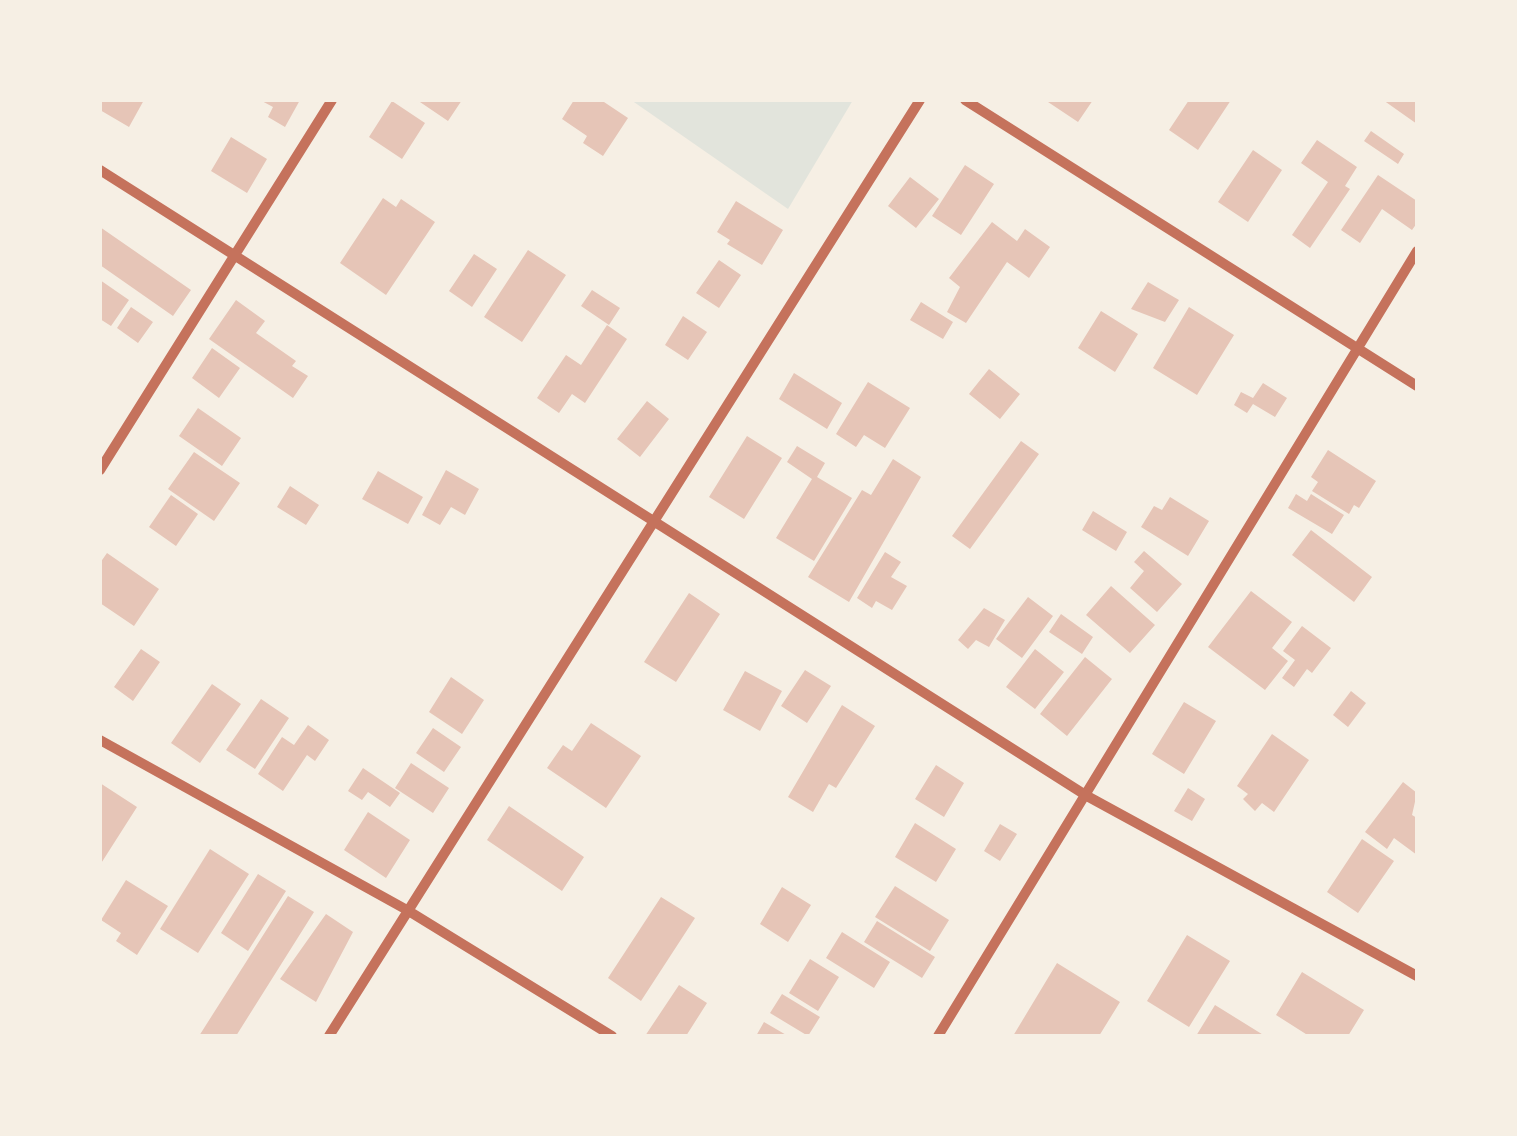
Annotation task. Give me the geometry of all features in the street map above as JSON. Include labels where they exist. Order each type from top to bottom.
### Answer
[{"type":"street","points":[[100,470],[332,100]]},
{"type":"street","points":[[328,1036],[652,518],[920,100]]},
{"type":"street","points":[[964,100],[1417,386]]},
{"type":"street","points":[[100,170],[1087,796],[1417,976]]},
{"type":"street","points":[[938,1036],[1417,251]]},
{"type":"street","points":[[100,740],[406,910],[612,1036]]},
{"type":"shaded area","points":[[631,100],[853,100],[788,209]]},
{"type":"building","points":[[100,100],[144,100],[129,127],[100,110]]},
{"type":"building","points":[[260,100],[300,100],[285,127],[268,117],[273,107]]},
{"type":"building","points":[[417,100],[462,100],[448,121]]},
{"type":"building","points":[[574,100],[601,100],[628,118],[603,156],[583,143],[587,136],[562,119]]},
{"type":"building","points":[[1045,100],[1093,100],[1078,122]]},
{"type":"building","points":[[1189,100],[1231,100],[1198,150],[1169,130]]},
{"type":"building","points":[[1383,100],[1417,100],[1417,124]]},
{"type":"building","points":[[392,101],[425,123],[402,159],[369,137]]},
{"type":"building","points":[[1371,131],[1404,154],[1398,164],[1364,141]]},
{"type":"building","points":[[231,137],[267,159],[247,193],[211,171]]},
{"type":"building","points":[[1317,140],[1357,167],[1345,186],[1350,189],[1310,248],[1292,235],[1328,182],[1301,163]]},
{"type":"building","points":[[1253,150],[1282,170],[1248,222],[1218,202]]},
{"type":"building","points":[[965,165],[994,184],[961,235],[932,216]]},
{"type":"building","points":[[1378,175],[1417,201],[1417,223],[1412,230],[1382,209],[1360,243],[1341,230]]},
{"type":"building","points":[[910,177],[939,199],[916,228],[888,206]]},
{"type":"building","points":[[383,198],[396,207],[401,199],[435,222],[386,295],[340,263]]},
{"type":"building","points":[[736,201],[783,230],[762,265],[727,244],[730,240],[717,232]]},
{"type":"building","points":[[992,222],[1017,241],[1025,229],[1050,247],[1029,278],[1007,262],[966,323],[947,312],[960,287],[949,278]]},
{"type":"building","points":[[100,227],[191,290],[173,316],[100,265]]},
{"type":"building","points":[[528,250],[566,275],[522,342],[484,317]]},
{"type":"building","points":[[474,254],[497,269],[472,307],[449,291]]},
{"type":"building","points":[[719,260],[741,275],[719,308],[696,293]]},
{"type":"building","points":[[100,280],[129,300],[111,326],[100,319]]},
{"type":"building","points":[[1148,282],[1179,300],[1165,322],[1131,309]]},
{"type":"building","points":[[592,290],[620,308],[609,325],[581,306]]},
{"type":"building","points":[[236,300],[265,321],[256,333],[296,361],[292,366],[308,376],[293,398],[209,339]]},
{"type":"building","points":[[921,302],[953,322],[943,339],[910,320]]},
{"type":"building","points":[[131,307],[153,322],[138,343],[117,328]]},
{"type":"building","points":[[1189,307],[1234,335],[1197,395],[1153,368]]},
{"type":"building","points":[[1101,311],[1138,334],[1115,372],[1078,348]]},
{"type":"building","points":[[683,316],[707,332],[688,360],[665,345]]},
{"type":"building","points":[[607,325],[627,339],[585,403],[572,394],[559,413],[537,398],[566,355],[581,365]]},
{"type":"building","points":[[212,348],[240,368],[219,398],[192,378]]},
{"type":"building","points":[[989,369],[1020,394],[1000,419],[969,394]]},
{"type":"building","points":[[794,373],[842,403],[827,429],[779,399]]},
{"type":"building","points":[[868,382],[910,408],[885,448],[864,435],[856,447],[836,434]]},
{"type":"building","points":[[1263,383],[1287,398],[1275,417],[1253,404],[1247,413],[1234,405],[1241,392],[1253,398]]},
{"type":"building","points":[[647,401],[669,419],[640,457],[617,439]]},
{"type":"building","points":[[198,408],[241,438],[222,466],[179,436]]},
{"type":"building","points":[[747,436],[782,458],[744,519],[709,497]]},
{"type":"building","points":[[1021,441],[1039,454],[970,549],[952,536]]},
{"type":"building","points":[[797,446],[825,463],[817,477],[852,498],[814,561],[776,538],[812,479],[787,462]]},
{"type":"building","points":[[1328,450],[1376,481],[1359,508],[1354,505],[1349,514],[1312,491],[1318,482],[1311,477]]},
{"type":"building","points":[[194,452],[240,483],[214,521],[168,489]]},
{"type":"building","points":[[893,459],[921,477],[849,602],[808,577],[862,490],[871,495]]},
{"type":"building","points":[[446,470],[479,489],[465,515],[451,507],[440,525],[422,515]]},
{"type":"building","points":[[378,471],[423,497],[408,524],[362,499]]},
{"type":"building","points":[[290,486],[319,505],[306,525],[277,507]]},
{"type":"building","points":[[1296,494],[1307,501],[1311,494],[1344,515],[1332,534],[1288,508]]},
{"type":"building","points":[[171,495],[198,514],[176,546],[149,527]]},
{"type":"building","points":[[1170,497],[1209,521],[1188,556],[1141,527],[1154,506],[1162,510]]},
{"type":"building","points":[[1093,511],[1127,532],[1116,551],[1082,530]]},
{"type":"building","points":[[1311,530],[1372,577],[1354,602],[1292,555]]},
{"type":"building","points":[[1144,551],[1182,584],[1157,612],[1130,588],[1144,571],[1134,562]]},
{"type":"building","points":[[885,552],[901,562],[891,577],[907,586],[892,610],[876,601],[872,608],[857,598]]},
{"type":"building","points":[[107,553],[159,589],[134,626],[100,603],[100,563]]},
{"type":"building","points":[[1111,586],[1155,625],[1130,653],[1086,615]]},
{"type":"building","points":[[1251,591],[1292,622],[1272,648],[1288,661],[1265,690],[1208,647]]},
{"type":"building","points":[[689,593],[720,614],[676,682],[644,662]]},
{"type":"building","points":[[1028,597],[1053,616],[1022,658],[996,639]]},
{"type":"building","points":[[984,608],[1005,620],[989,647],[976,640],[968,649],[958,640]]},
{"type":"building","points":[[1061,614],[1093,637],[1082,654],[1049,632]]},
{"type":"building","points":[[1302,626],[1331,648],[1312,673],[1307,669],[1294,687],[1282,678],[1295,660],[1283,651]]},
{"type":"building","points":[[141,649],[160,662],[133,701],[114,687]]},
{"type":"building","points":[[1035,649],[1064,672],[1035,709],[1006,687]]},
{"type":"building","points":[[1085,657],[1112,679],[1067,736],[1040,714]]},
{"type":"building","points":[[805,670],[831,686],[807,723],[781,706]]},
{"type":"building","points":[[745,671],[782,691],[760,731],[723,710]]},
{"type":"building","points":[[451,677],[484,700],[462,734],[429,712]]},
{"type":"building","points":[[212,684],[241,704],[200,763],[171,743]]},
{"type":"building","points":[[1351,691],[1366,703],[1348,727],[1333,715]]},
{"type":"building","points":[[261,699],[289,718],[255,769],[226,750]]},
{"type":"building","points":[[1184,702],[1216,721],[1184,774],[1152,754]]},
{"type":"building","points":[[842,705],[875,726],[836,788],[829,784],[813,812],[788,797]]},
{"type":"building","points":[[591,723],[641,756],[606,808],[547,768],[563,745],[572,751]]},
{"type":"building","points":[[308,725],[329,740],[315,761],[307,755],[283,791],[258,774],[282,737],[294,745]]},
{"type":"building","points":[[433,728],[461,747],[444,772],[416,753]]},
{"type":"building","points":[[1272,734],[1309,760],[1274,812],[1262,803],[1255,811],[1243,799],[1248,794],[1237,786]]},
{"type":"building","points":[[411,763],[449,788],[433,813],[395,788]]},
{"type":"building","points":[[936,765],[964,783],[944,817],[915,799]]},
{"type":"building","points":[[363,768],[400,793],[390,807],[368,792],[362,800],[348,791]]},
{"type":"building","points":[[1403,782],[1417,793],[1412,815],[1417,818],[1417,855],[1394,838],[1387,849],[1365,832]]},
{"type":"building","points":[[100,783],[137,807],[100,865]]},
{"type":"building","points":[[1188,788],[1205,799],[1192,821],[1174,811]]},
{"type":"building","points":[[509,806],[584,857],[562,891],[487,840]]},
{"type":"building","points":[[368,812],[410,840],[386,878],[344,850]]},
{"type":"building","points":[[915,823],[956,849],[936,882],[895,857]]},
{"type":"building","points":[[1000,824],[1017,834],[1000,861],[984,851]]},
{"type":"building","points":[[1362,839],[1394,861],[1358,913],[1327,892]]},
{"type":"building","points":[[210,849],[249,874],[198,953],[160,929]]},
{"type":"building","points":[[258,874],[286,891],[248,951],[221,933]]},
{"type":"building","points":[[126,880],[168,906],[137,955],[116,941],[121,933],[101,920]]},
{"type":"building","points":[[895,886],[949,920],[930,951],[875,917]]},
{"type":"building","points":[[782,887],[811,905],[788,942],[760,924]]},
{"type":"building","points":[[288,896],[314,912],[236,1036],[199,1036]]},
{"type":"building","points":[[661,897],[695,918],[641,1001],[608,978]]},
{"type":"building","points":[[326,914],[353,932],[316,1002],[280,979]]},
{"type":"building","points":[[877,921],[935,957],[922,978],[864,942]]},
{"type":"building","points":[[842,932],[890,962],[874,988],[826,958]]},
{"type":"building","points":[[1187,935],[1230,961],[1189,1027],[1147,1001]]},
{"type":"building","points":[[810,959],[839,977],[818,1011],[789,993]]},
{"type":"building","points":[[1057,963],[1120,1002],[1099,1036],[1013,1036]]},
{"type":"building","points":[[1302,972],[1364,1010],[1348,1036],[1309,1036],[1276,1015]]},
{"type":"building","points":[[679,985],[707,1003],[686,1036],[645,1036]]},
{"type":"building","points":[[782,994],[820,1017],[808,1036],[770,1013]]},
{"type":"building","points":[[1215,1005],[1265,1036],[1196,1036]]},
{"type":"building","points":[[764,1022],[788,1036],[756,1036]]}]
